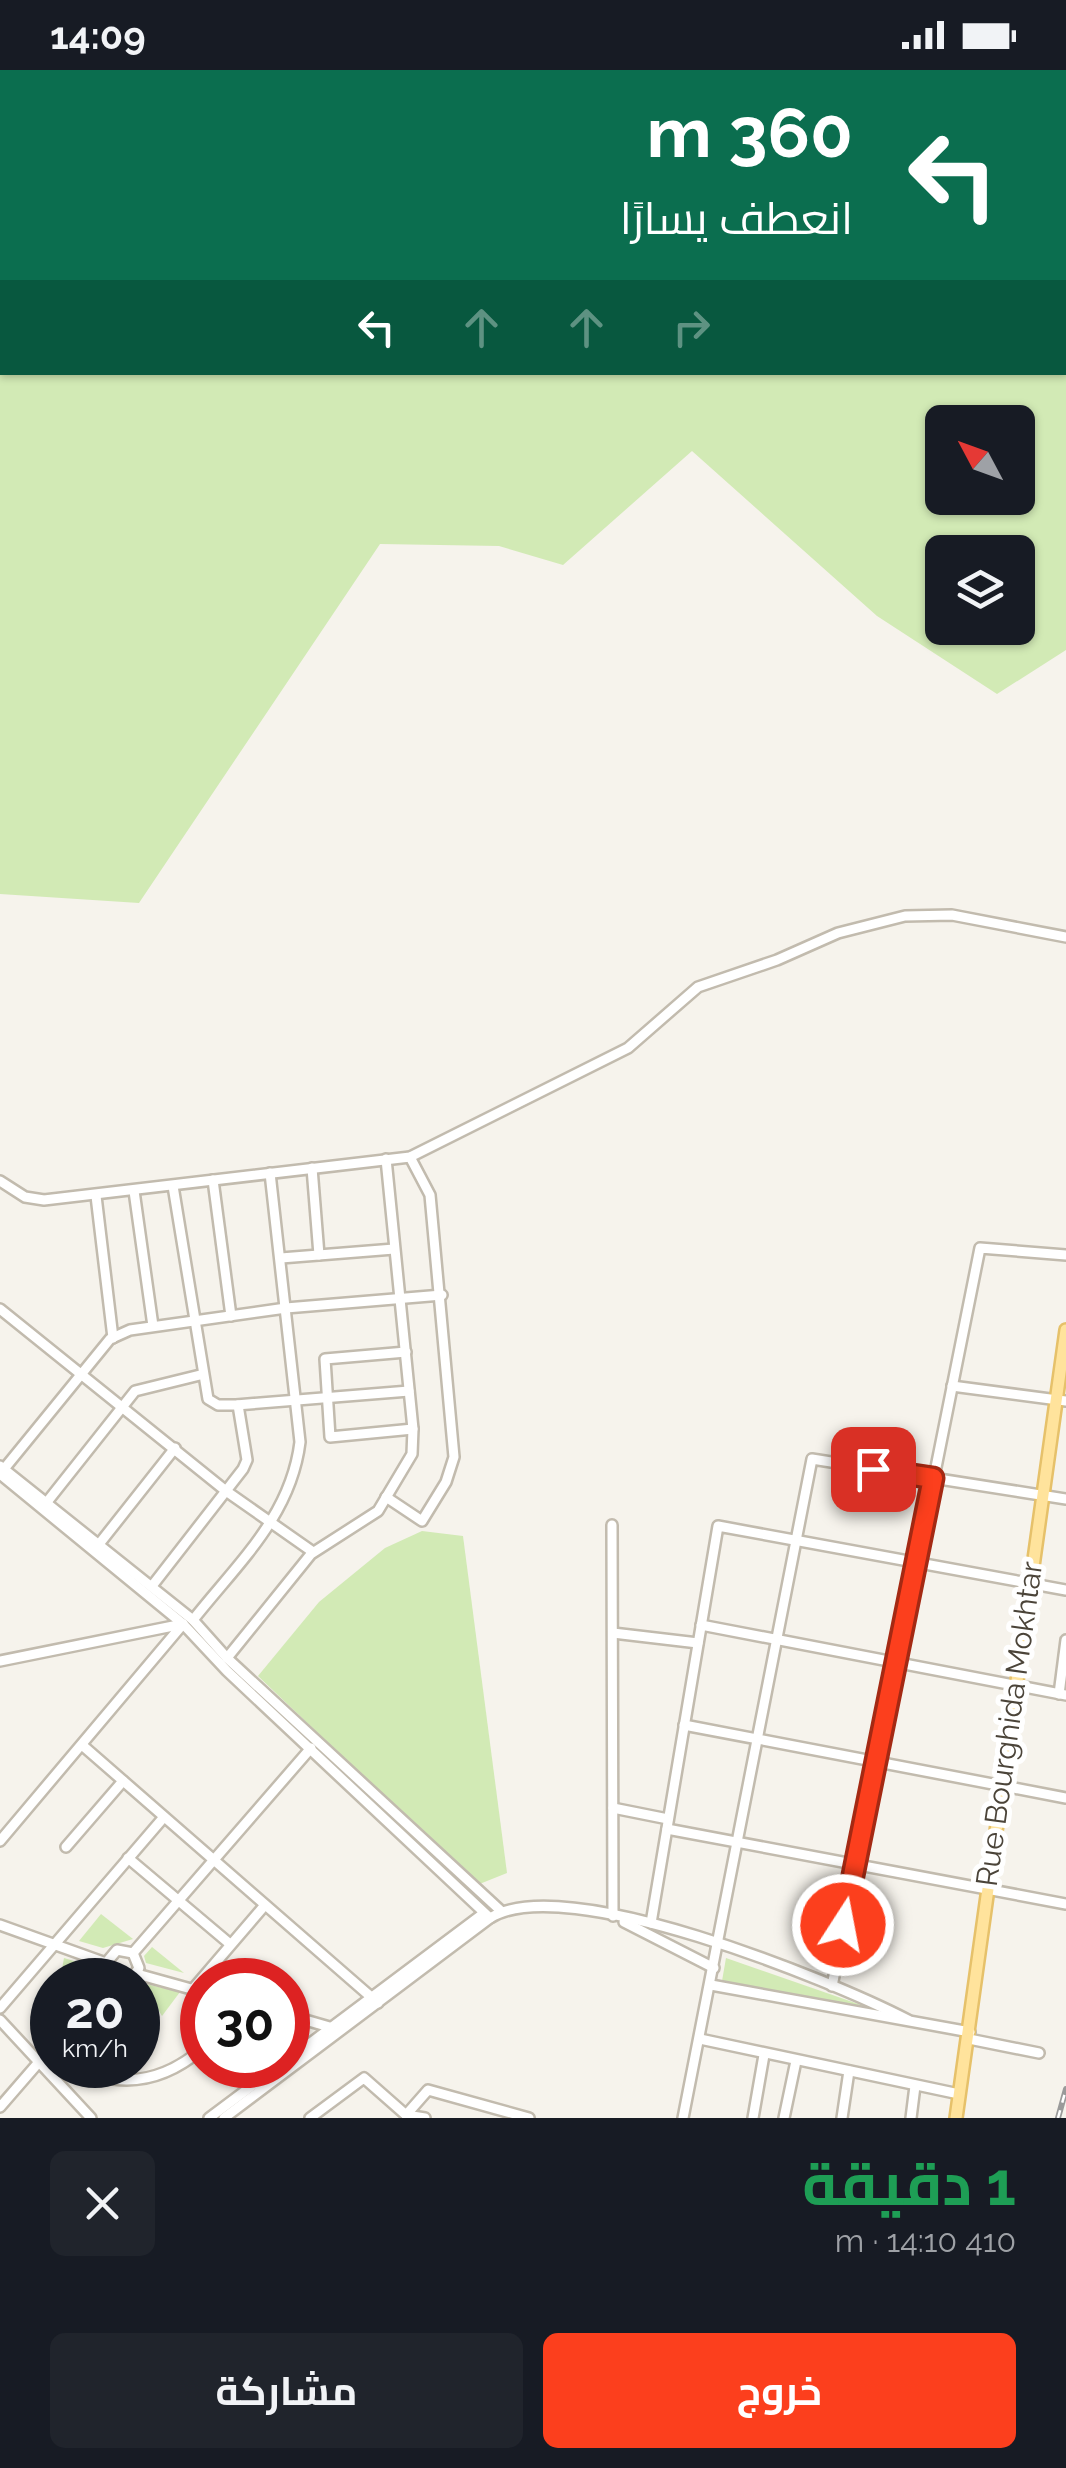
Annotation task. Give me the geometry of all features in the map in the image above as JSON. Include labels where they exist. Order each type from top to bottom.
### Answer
[{"type":"main road","name":"Rue Bourghida Mokhtar","points":[[956,2118],[970,2036],[1013,1684],[1060,1400],[1066,1330]]},
{"type":"street","points":[[0,1181],[33,1199],[96,1196],[410,1157],[628,1048],[698,987],[778,960],[838,933],[905,916],[952,914],[1066,937]]},
{"type":"street","points":[[386,1498],[422,1520],[446,1482],[454,1457],[430,1196],[410,1157]]},
{"type":"street","points":[[227,1658],[313,1552],[378,1511],[412,1454],[410,1392],[386,1159]]},
{"type":"street","points":[[312,1168],[320,1256]]},
{"type":"street","points":[[0,1841],[271,1522],[296,1478],[300,1442],[292,1400],[270,1173]]},
{"type":"street","points":[[213,1180],[231,1316]]},
{"type":"street","points":[[173,1186],[200,1375],[208,1399],[218,1405],[410,1392]]},
{"type":"street","points":[[134,1191],[154,1326]]},
{"type":"street","points":[[96,1196],[114,1338]]},
{"type":"street","points":[[832,1986],[980,1248],[1066,1255]]},
{"type":"street","points":[[281,1258],[394,1249]]},
{"type":"street","points":[[1,1471],[114,1338],[193,1320],[442,1295]]},
{"type":"street","points":[[0,1309],[226,1491],[313,1552]]},
{"type":"street","points":[[406,1352],[325,1359],[330,1437],[413,1429]]},
{"type":"street","points":[[47,1502],[141,1388],[200,1375]]},
{"type":"street","points":[[952,1386],[1060,1400]]},
{"type":"street","points":[[152,1586],[247,1460],[238,1404]]},
{"type":"street","points":[[97,1547],[175,1448]]},
{"type":"street","points":[[683,2118],[812,1459],[1066,1499]]},
{"type":"street","points":[[1,1471],[47,1502],[97,1547],[152,1586],[311,1748],[487,1916]]},
{"type":"street","points":[[1,1471],[188,1622],[501,1911]]},
{"type":"street","points":[[612,1525],[613,1916]]},
{"type":"street","points":[[651,1923],[718,1526],[1066,1590]]},
{"type":"street","points":[[0,1661],[188,1622]]},
{"type":"street","points":[[701,1625],[1062,1694],[1066,1640]]},
{"type":"street","points":[[613,1633],[698,1643]]},
{"type":"street","points":[[684,1725],[1066,1798]]},
{"type":"street","points":[[82,1745],[375,2000]]},
{"type":"street","points":[[133,1953],[311,1748]]},
{"type":"street","points":[[66,1848],[123,1781]]},
{"type":"street","points":[[613,1808],[738,1842],[1066,1904]]},
{"type":"street","points":[[0,2008],[164,1817]]},
{"type":"street","points":[[128,1858],[230,1944]]},
{"type":"street","points":[[220,1958],[265,1905]]},
{"type":"street","points":[[224,2118],[487,1916],[501,1911],[550,1906],[651,1923],[832,1986],[908,2020]]},
{"type":"street","points":[[613,1916],[714,1968]]},
{"type":"street","points":[[0,1925],[95,1958]]},
{"type":"street","points":[[110,1958],[117,1950],[133,1953],[136,1958]]},
{"type":"street","points":[[711,1985],[865,2016],[908,2020],[1039,2054]]},
{"type":"street","points":[[0,2020],[30,2052]]},
{"type":"street","points":[[310,2021],[336,2029]]},
{"type":"street","points":[[310,2046],[336,2029]]},
{"type":"street","points":[[700,2038],[764,2055],[959,2094]]},
{"type":"street","points":[[754,2118],[764,2055]]},
{"type":"street","points":[[784,2118],[796,2061]]},
{"type":"street","points":[[842,2118],[849,2071]]},
{"type":"street","points":[[0,2107],[30,2073]]},
{"type":"street","points":[[310,2118],[364,2078],[404,2116],[425,2118]]},
{"type":"street","points":[[910,2118],[915,2086]]},
{"type":"street","points":[[64,2088],[91,2118]]},
{"type":"street","points":[[210,2118],[250,2088]]},
{"type":"street","points":[[404,2116],[428,2090],[529,2118]]},
{"type":"green space","points":[[0,375],[1066,375],[1066,650],[997,694],[877,616],[692,451],[563,565],[499,546],[380,544],[139,903],[0,894]]},
{"type":"green space","points":[[422,1531],[463,1536],[507,1873],[477,1885],[258,1676],[319,1602],[385,1548]]},
{"type":"green space","points":[[101,1914],[133,1939],[103,1948],[79,1941]]},
{"type":"green space","points":[[152,1947],[180,1972],[160,1967],[160,1958],[144,1956]]},
{"type":"green space","points":[[726,1958],[890,2015],[722,1981]]},
{"type":"green space","points":[[160,1987],[180,1992],[162,2016]]},
{"type":"railway","points":[[1058,2118],[1066,2089]]},
{"type":"route","points":[[843,1925],[933,1478],[873,1469]]}]
